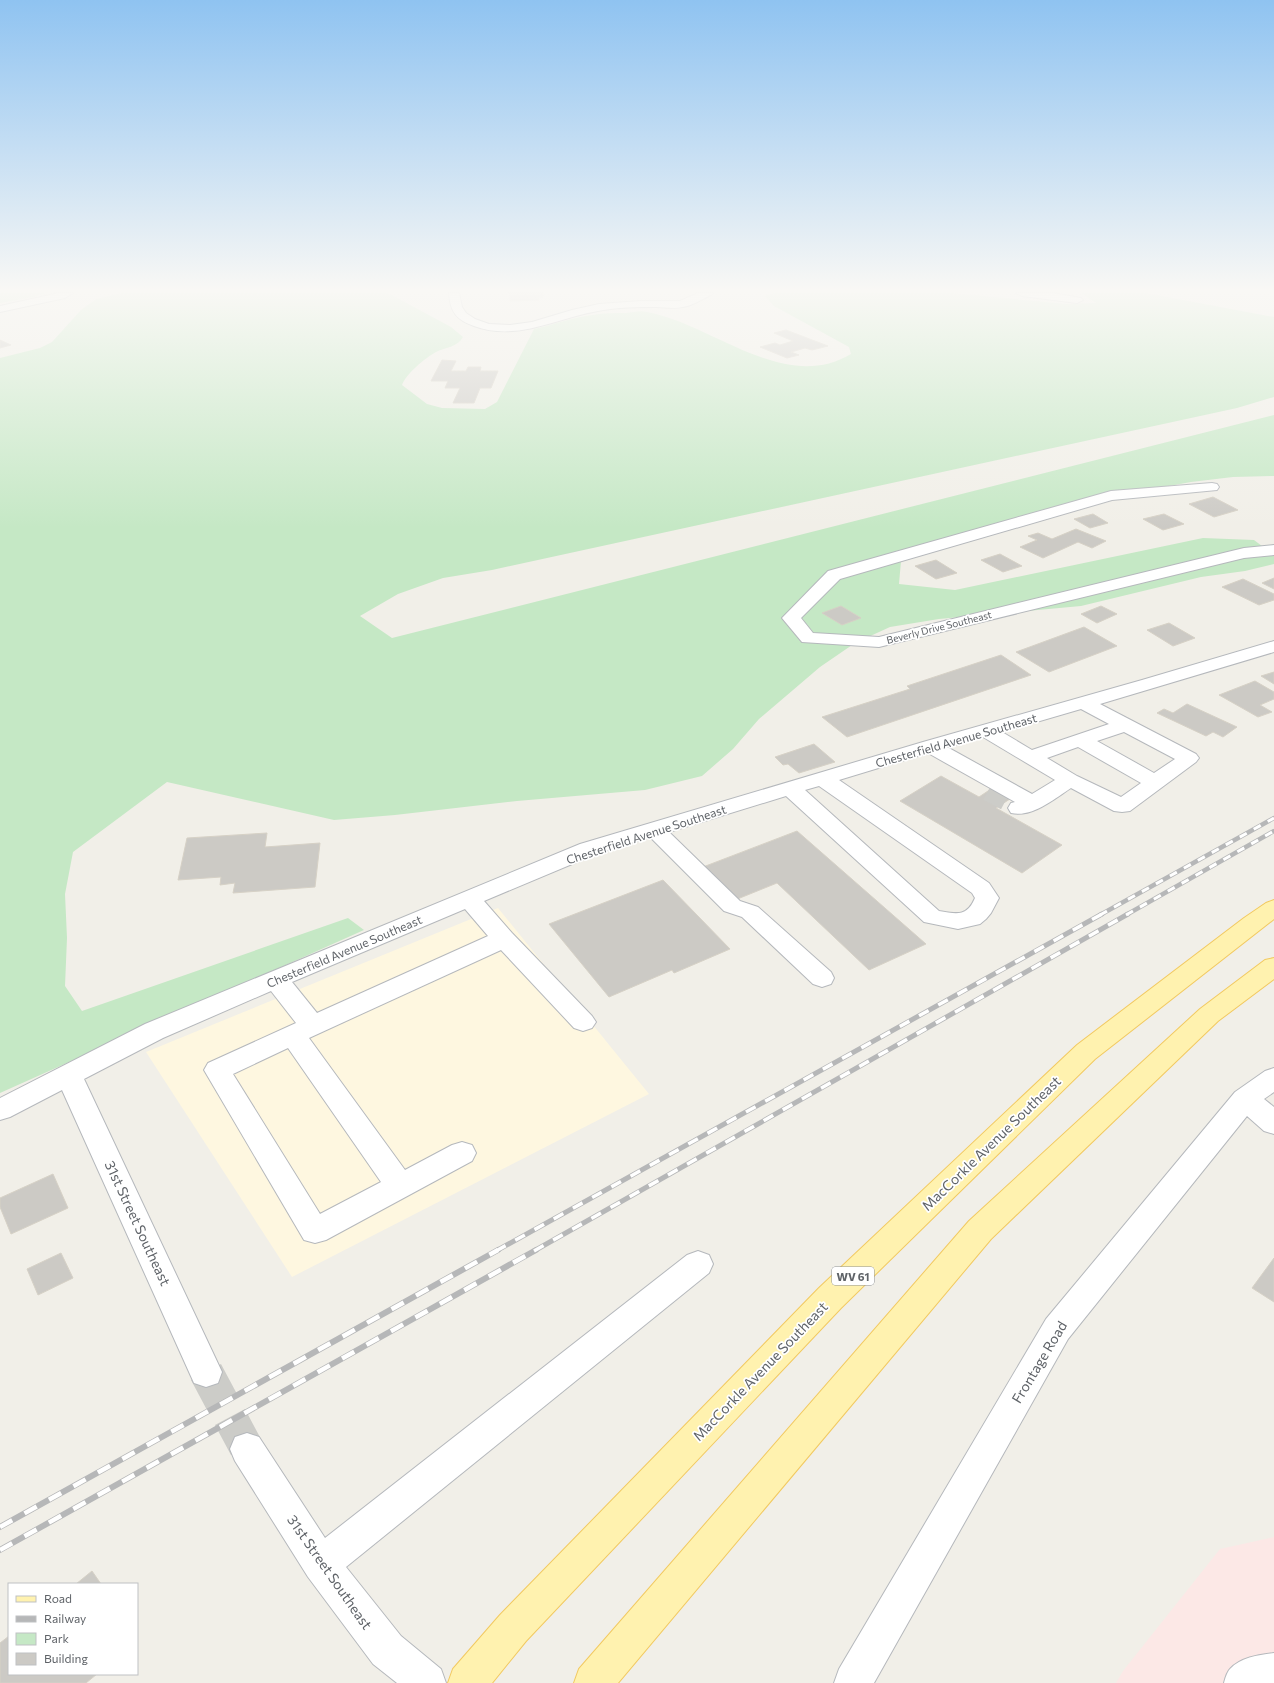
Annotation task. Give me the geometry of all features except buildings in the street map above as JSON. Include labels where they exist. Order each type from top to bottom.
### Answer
[{"type":"main road","name":"MacCorkle Avenue Southeast","points":[[467,1683],[513,1628],[825,1304],[1080,1057],[1274,908]]},
{"type":"main road","points":[[592,1683],[980,1230],[1209,1015],[1274,966]]},
{"type":"street","name":"Beverly Drive Southeast","points":[[1212,487],[1111,496],[834,575],[791,618],[808,638],[880,642],[1244,553],[1274,550]]},
{"type":"street","name":"Chesterfield Avenue Southeast","points":[[0,1110],[154,1031],[588,850],[930,746],[1084,703],[1274,646]]},
{"type":"street","points":[[986,731],[1070,780],[1122,806],[1189,758],[1084,703]]},
{"type":"street","points":[[1030,757],[1125,725]]},
{"type":"street","points":[[1080,740],[1155,782]]},
{"type":"street","points":[[930,746],[1032,803]]},
{"type":"street","points":[[978,773],[978,785],[988,791]]},
{"type":"street","points":[[791,789],[932,917],[955,921],[973,918],[983,909],[987,898],[980,888],[823,779]]},
{"type":"street","points":[[1007,801],[1020,809],[1070,780]]},
{"type":"street","points":[[655,830],[732,906],[750,912],[822,978]]},
{"type":"street","points":[[469,899],[504,940],[583,1022]]},
{"type":"street","points":[[462,1153],[315,1231],[216,1070],[504,940]]},
{"type":"street","points":[[276,980],[303,1030],[400,1186]]},
{"type":"street","name":"31st Street Southeast","points":[[69,1075],[206,1372]]},
{"type":"street","name":"Frontage Road","points":[[853,1683],[1057,1329],[1245,1099],[1274,1078]]},
{"type":"street","points":[[1245,1099],[1274,1123]]},
{"type":"street","points":[[321,1564],[698,1264]]},
{"type":"street","name":"31st Street Southeast","points":[[247,1450],[321,1564],[387,1650],[427,1683]]},
{"type":"street","points":[[1243,1683],[1254,1675],[1274,1672]]},
{"type":"shaded area","points":[[498,908],[649,1094],[292,1277],[146,1052]]},
{"type":"shaded area","points":[[1274,1537],[1274,1683],[1116,1683],[1123,1671],[1220,1549]]},
{"type":"green space","points":[[0,372],[411,372],[402,385],[427,404],[442,408],[485,409],[497,402],[512,372],[1274,372],[1274,397],[1237,408],[492,570],[443,578],[398,594],[360,616],[392,638],[1274,415],[1274,476],[1233,477],[1191,482],[1114,496],[901,561],[899,584],[955,590],[1203,538],[1254,540],[1274,555],[1274,564],[1245,571],[1201,577],[1081,606],[939,619],[890,627],[855,643],[820,667],[759,719],[733,749],[702,776],[645,790],[517,801],[395,815],[334,820],[167,782],[73,852],[65,894],[67,938],[65,986],[82,1011],[348,918],[364,930],[0,1093]]},
{"type":"tunnel","points":[[988,791],[1007,801]]},
{"type":"tunnel","points":[[206,1372],[247,1449]]},
{"type":"railway","points":[[1100,915],[1274,818]]},
{"type":"railway","points":[[1126,915],[1274,831]]},
{"type":"railway","points":[[496,1251],[1102,914]]},
{"type":"railway","points":[[534,1251],[1128,914]]},
{"type":"railway","points":[[0,1527],[498,1250]]},
{"type":"railway","points":[[0,1550],[536,1250]]}]
